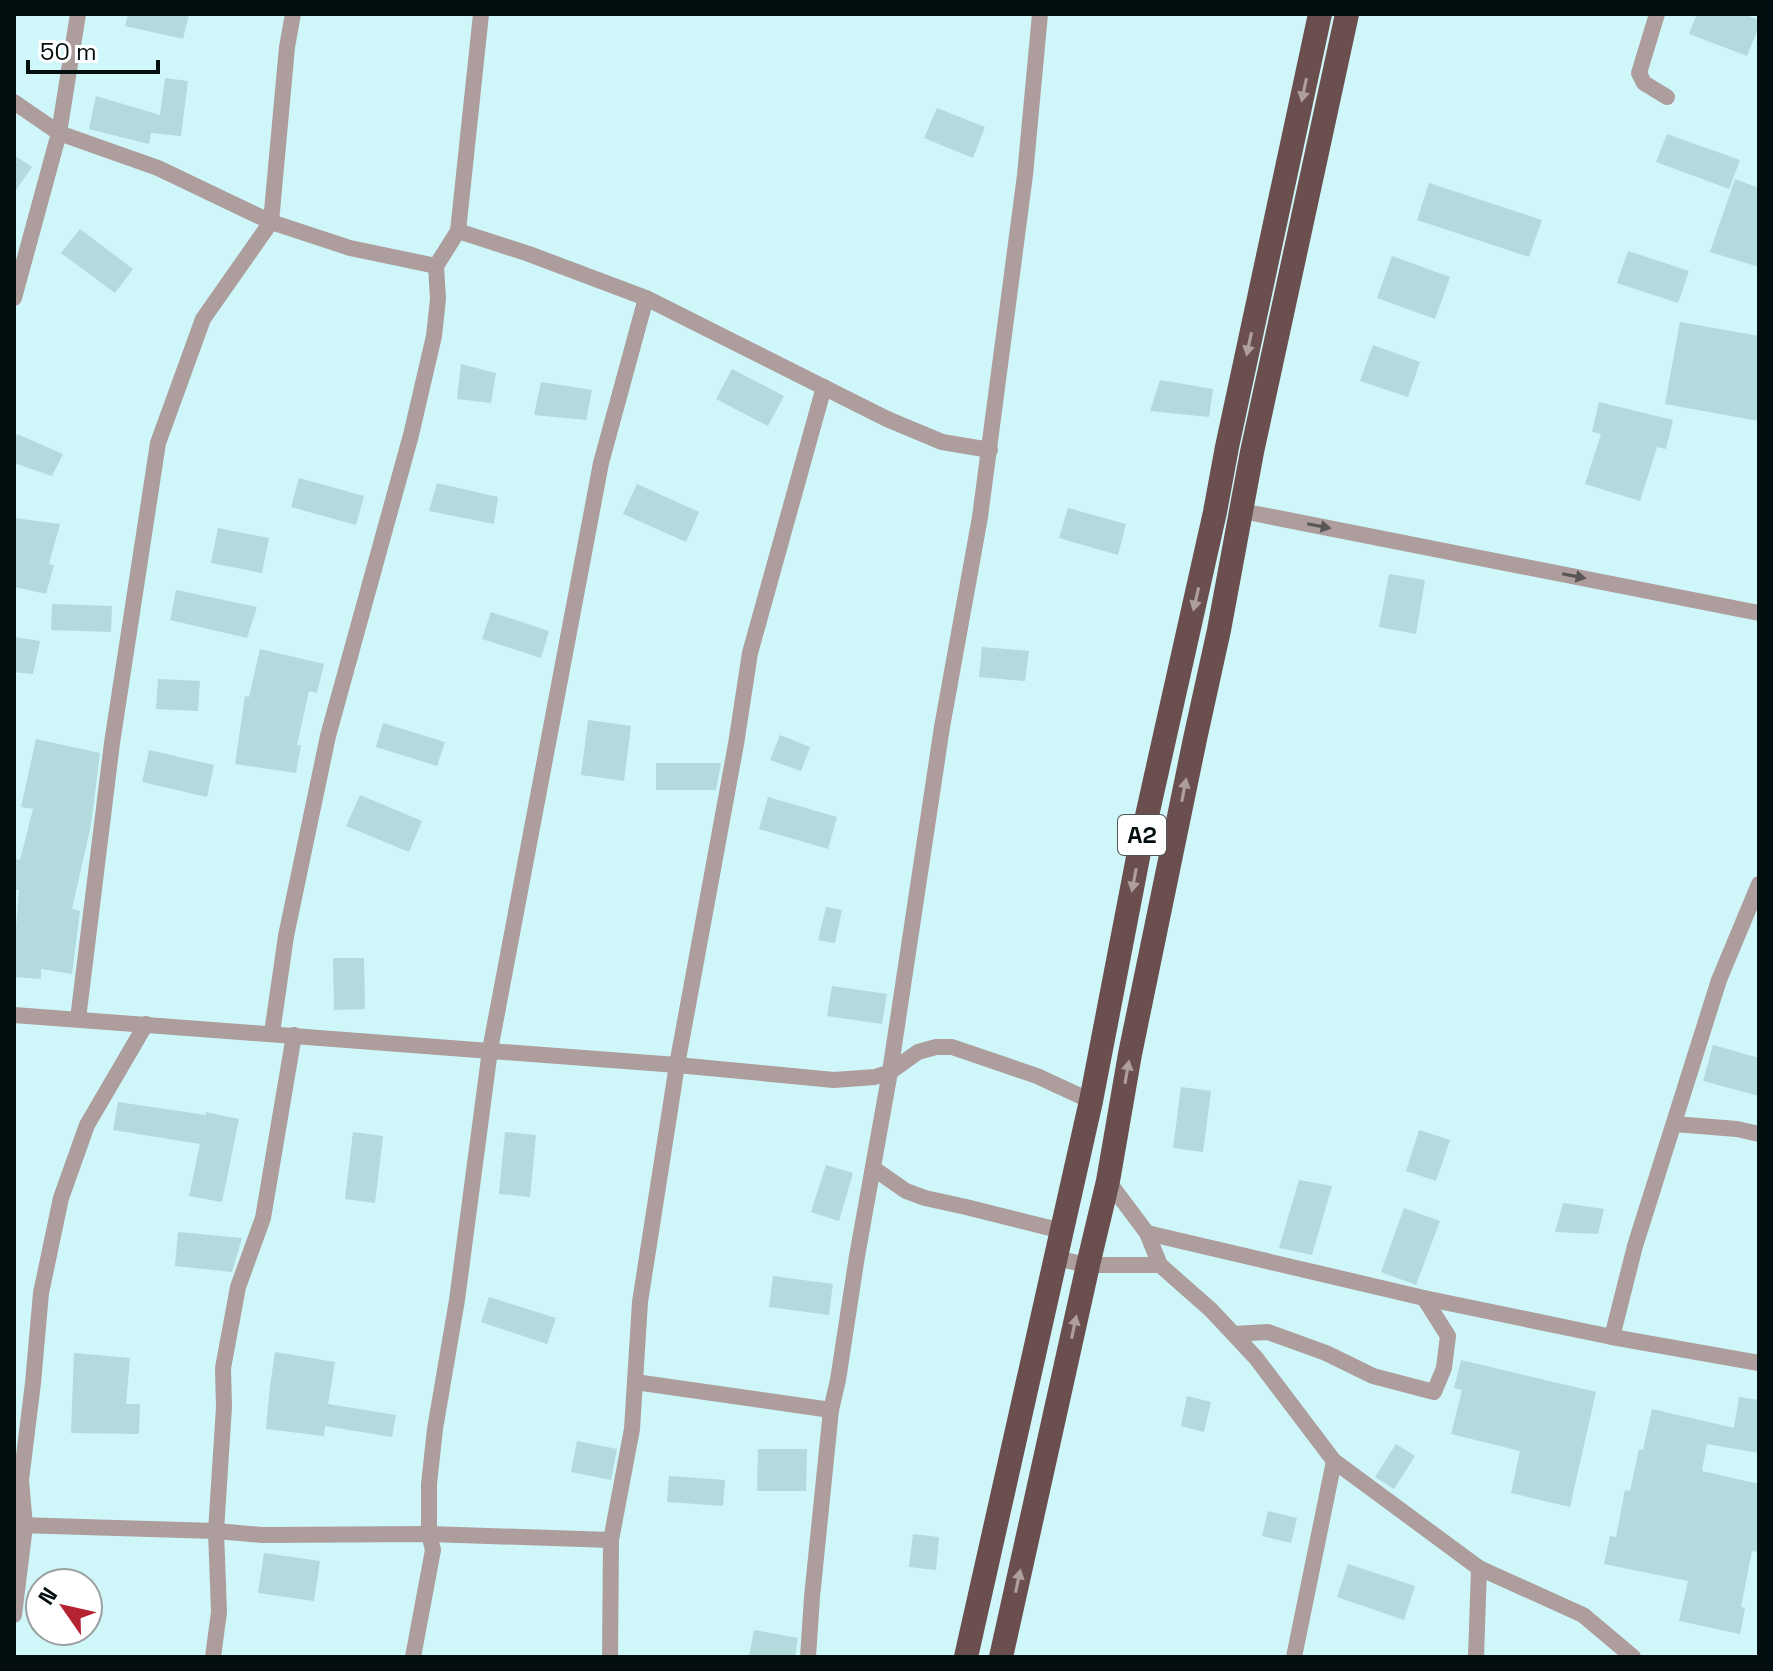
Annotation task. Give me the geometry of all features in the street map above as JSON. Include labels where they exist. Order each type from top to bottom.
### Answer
[{"type":"highway","name":"A2","points":[[966,1657],[1091,1101],[1140,847],[1215,512],[1320,14]]},
{"type":"highway","name":"A2","points":[[1001,1657],[1108,1181],[1130,1054],[1219,630],[1252,452],[1347,14]]},
{"type":"street","points":[[14,298],[59,133],[78,14]]},
{"type":"street","points":[[78,1019],[112,743],[158,443],[203,319],[271,222],[287,47],[293,14]]},
{"type":"street","points":[[272,1033],[286,936],[328,736],[411,435],[434,336],[438,299],[436,266],[458,231],[481,14]]},
{"type":"street","points":[[808,1657],[831,1410],[890,1072],[942,727],[980,517],[1025,175],[1040,14]]},
{"type":"street","points":[[1657,14],[1639,73],[1644,83],[1667,97]]},
{"type":"street","points":[[14,102],[59,133],[158,168],[271,222],[350,248],[436,266]]},
{"type":"street","points":[[458,231],[646,298],[887,419],[942,442],[990,450]]},
{"type":"street","points":[[413,1657],[433,1550],[429,1534],[429,1484],[435,1429],[457,1300],[490,1050],[601,463],[646,298]]},
{"type":"street","points":[[610,1657],[611,1540],[632,1429],[640,1302],[677,1065],[750,653],[824,387]]},
{"type":"street","points":[[1242,511],[1759,613]]},
{"type":"street","points":[[1612,1337],[1635,1246],[1719,980],[1759,884]]},
{"type":"street","points":[[14,1015],[490,1050],[834,1080],[875,1077],[890,1072],[918,1052],[952,1047],[1037,1076],[1091,1101]]},
{"type":"street","points":[[14,1615],[21,1480],[41,1293],[61,1198],[87,1125],[146,1024]]},
{"type":"street","points":[[213,1657],[219,1612],[216,1531],[224,1407],[223,1368],[238,1287],[263,1218],[294,1035]]},
{"type":"street","points":[[1674,1124],[1759,1134]]},
{"type":"street","points":[[873,1168],[906,1191],[925,1198],[1062,1231]]},
{"type":"street","points":[[1108,1181],[1147,1233],[1160,1265],[1256,1358],[1334,1461],[1479,1568],[1583,1615],[1633,1657]]},
{"type":"street","points":[[1147,1233],[1424,1298],[1612,1337],[1759,1363]]},
{"type":"street","points":[[1055,1258],[1088,1265],[1160,1265]]},
{"type":"street","points":[[1234,1334],[1268,1332],[1326,1353],[1373,1376],[1434,1392],[1444,1368],[1448,1336],[1424,1298]]},
{"type":"street","points":[[635,1382],[831,1410]]},
{"type":"street","points":[[1294,1657],[1334,1461]]},
{"type":"street","points":[[20,1526],[262,1535],[429,1534],[611,1540]]},
{"type":"street","points":[[1476,1657],[1479,1568]]},
{"type":"building","points":[[128,14],[189,14],[183,39],[125,26]]},
{"type":"building","points":[[1697,14],[1743,14],[1759,20],[1747,56],[1689,34]]},
{"type":"building","points":[[165,78],[188,81],[181,136],[151,133],[149,144],[89,129],[96,96],[160,115]]},
{"type":"building","points":[[937,108],[985,127],[973,158],[924,138]]},
{"type":"building","points":[[1667,134],[1740,160],[1729,189],[1656,162]]},
{"type":"building","points":[[14,155],[32,167],[14,193]]},
{"type":"building","points":[[1735,179],[1759,188],[1759,267],[1710,252]]},
{"type":"building","points":[[1429,183],[1542,220],[1529,257],[1417,220]]},
{"type":"building","points":[[80,229],[133,269],[115,293],[61,253]]},
{"type":"building","points":[[1628,251],[1689,271],[1678,303],[1617,283]]},
{"type":"building","points":[[1392,256],[1450,277],[1435,319],[1377,298]]},
{"type":"building","points":[[1680,322],[1759,336],[1759,421],[1665,404]]},
{"type":"building","points":[[1373,345],[1420,362],[1408,397],[1360,381]]},
{"type":"building","points":[[461,364],[496,373],[491,403],[457,399]]},
{"type":"building","points":[[732,369],[784,396],[768,426],[716,399]]},
{"type":"building","points":[[1160,380],[1213,389],[1209,417],[1150,411]]},
{"type":"building","points":[[541,382],[592,390],[586,420],[534,415]]},
{"type":"building","points":[[1599,402],[1673,420],[1666,449],[1657,447],[1640,501],[1585,484],[1601,434],[1592,432]]},
{"type":"building","points":[[17,434],[63,454],[52,476],[14,463]]},
{"type":"building","points":[[299,478],[364,496],[356,525],[291,507]]},
{"type":"building","points":[[437,483],[498,497],[494,524],[429,511]]},
{"type":"building","points":[[637,484],[699,512],[686,542],[623,514]]},
{"type":"building","points":[[1068,508],[1126,524],[1118,555],[1059,538]]},
{"type":"building","points":[[14,518],[60,524],[49,564],[54,565],[46,594],[14,587]]},
{"type":"building","points":[[218,528],[269,538],[262,573],[211,563]]},
{"type":"building","points":[[1389,574],[1425,580],[1416,634],[1379,627]]},
{"type":"building","points":[[176,590],[257,607],[247,638],[170,620]]},
{"type":"building","points":[[52,604],[112,606],[111,632],[51,630]]},
{"type":"building","points":[[491,612],[549,631],[541,658],[482,639]]},
{"type":"building","points":[[14,637],[40,641],[33,674],[14,672]]},
{"type":"building","points":[[982,647],[1029,651],[1025,681],[979,677]]},
{"type":"building","points":[[260,649],[324,664],[317,693],[309,691],[297,745],[301,745],[296,773],[235,764],[245,696],[249,697]]},
{"type":"building","points":[[158,679],[200,681],[198,711],[156,709]]},
{"type":"building","points":[[588,720],[631,726],[624,781],[581,775]]},
{"type":"building","points":[[383,723],[445,742],[437,766],[376,747]]},
{"type":"building","points":[[780,735],[810,747],[801,771],[770,760]]},
{"type":"building","points":[[36,739],[100,753],[91,825],[72,909],[80,911],[72,974],[41,969],[41,979],[14,977],[19,890],[14,889],[14,870],[16,859],[20,860],[33,809],[21,807]]},
{"type":"building","points":[[149,750],[214,765],[207,797],[142,782]]},
{"type":"building","points":[[656,763],[721,763],[716,790],[656,790]]},
{"type":"building","points":[[360,795],[422,821],[409,852],[346,826]]},
{"type":"building","points":[[768,797],[837,817],[828,849],[759,829]]},
{"type":"building","points":[[826,907],[842,910],[835,943],[818,940]]},
{"type":"building","points":[[333,958],[364,958],[365,1009],[334,1010]]},
{"type":"building","points":[[832,986],[887,994],[882,1024],[827,1016]]},
{"type":"building","points":[[1713,1045],[1759,1058],[1759,1096],[1703,1081]]},
{"type":"building","points":[[1181,1087],[1211,1091],[1203,1152],[1173,1148]]},
{"type":"building","points":[[118,1102],[239,1119],[222,1202],[189,1196],[200,1144],[113,1130]]},
{"type":"building","points":[[1419,1130],[1450,1140],[1436,1181],[1406,1171]]},
{"type":"building","points":[[353,1132],[383,1136],[375,1203],[345,1199]]},
{"type":"building","points":[[505,1132],[536,1135],[530,1197],[499,1194]]},
{"type":"building","points":[[826,1165],[853,1173],[839,1221],[811,1212]]},
{"type":"building","points":[[1299,1180],[1332,1186],[1312,1255],[1279,1248]]},
{"type":"building","points":[[1563,1203],[1604,1209],[1598,1234],[1555,1232]]},
{"type":"building","points":[[1404,1208],[1440,1221],[1416,1285],[1381,1272]]},
{"type":"building","points":[[178,1232],[242,1238],[232,1272],[175,1266]]},
{"type":"building","points":[[773,1276],[833,1284],[829,1315],[769,1307]]},
{"type":"building","points":[[489,1297],[556,1318],[547,1344],[481,1322]]},
{"type":"building","points":[[275,1352],[335,1362],[328,1404],[396,1415],[392,1437],[325,1426],[324,1436],[266,1429]]},
{"type":"building","points":[[74,1353],[130,1358],[126,1404],[140,1404],[139,1434],[71,1433]]},
{"type":"building","points":[[1461,1360],[1596,1392],[1570,1507],[1511,1493],[1520,1451],[1451,1434],[1462,1390],[1454,1388]]},
{"type":"building","points":[[1187,1396],[1211,1402],[1204,1432],[1181,1426]]},
{"type":"building","points":[[1739,1397],[1759,1400],[1759,1453],[1707,1444],[1702,1471],[1759,1484],[1759,1541],[1756,1552],[1752,1551],[1741,1607],[1745,1608],[1740,1634],[1679,1621],[1688,1581],[1604,1564],[1610,1536],[1616,1537],[1625,1490],[1630,1491],[1639,1449],[1643,1450],[1652,1409],[1734,1428]]},
{"type":"building","points":[[577,1441],[617,1449],[611,1480],[571,1472]]},
{"type":"building","points":[[1396,1444],[1415,1456],[1394,1489],[1375,1477]]},
{"type":"building","points":[[758,1449],[807,1449],[806,1491],[757,1491]]},
{"type":"building","points":[[669,1476],[725,1480],[723,1506],[667,1502]]},
{"type":"building","points":[[1268,1511],[1297,1518],[1291,1543],[1262,1536]]},
{"type":"building","points":[[913,1534],[939,1537],[936,1570],[909,1567]]},
{"type":"building","points":[[264,1553],[320,1561],[314,1601],[258,1593]]},
{"type":"building","points":[[1348,1564],[1415,1586],[1404,1620],[1337,1597]]},
{"type":"building","points":[[754,1630],[798,1638],[795,1657],[749,1657]]}]
